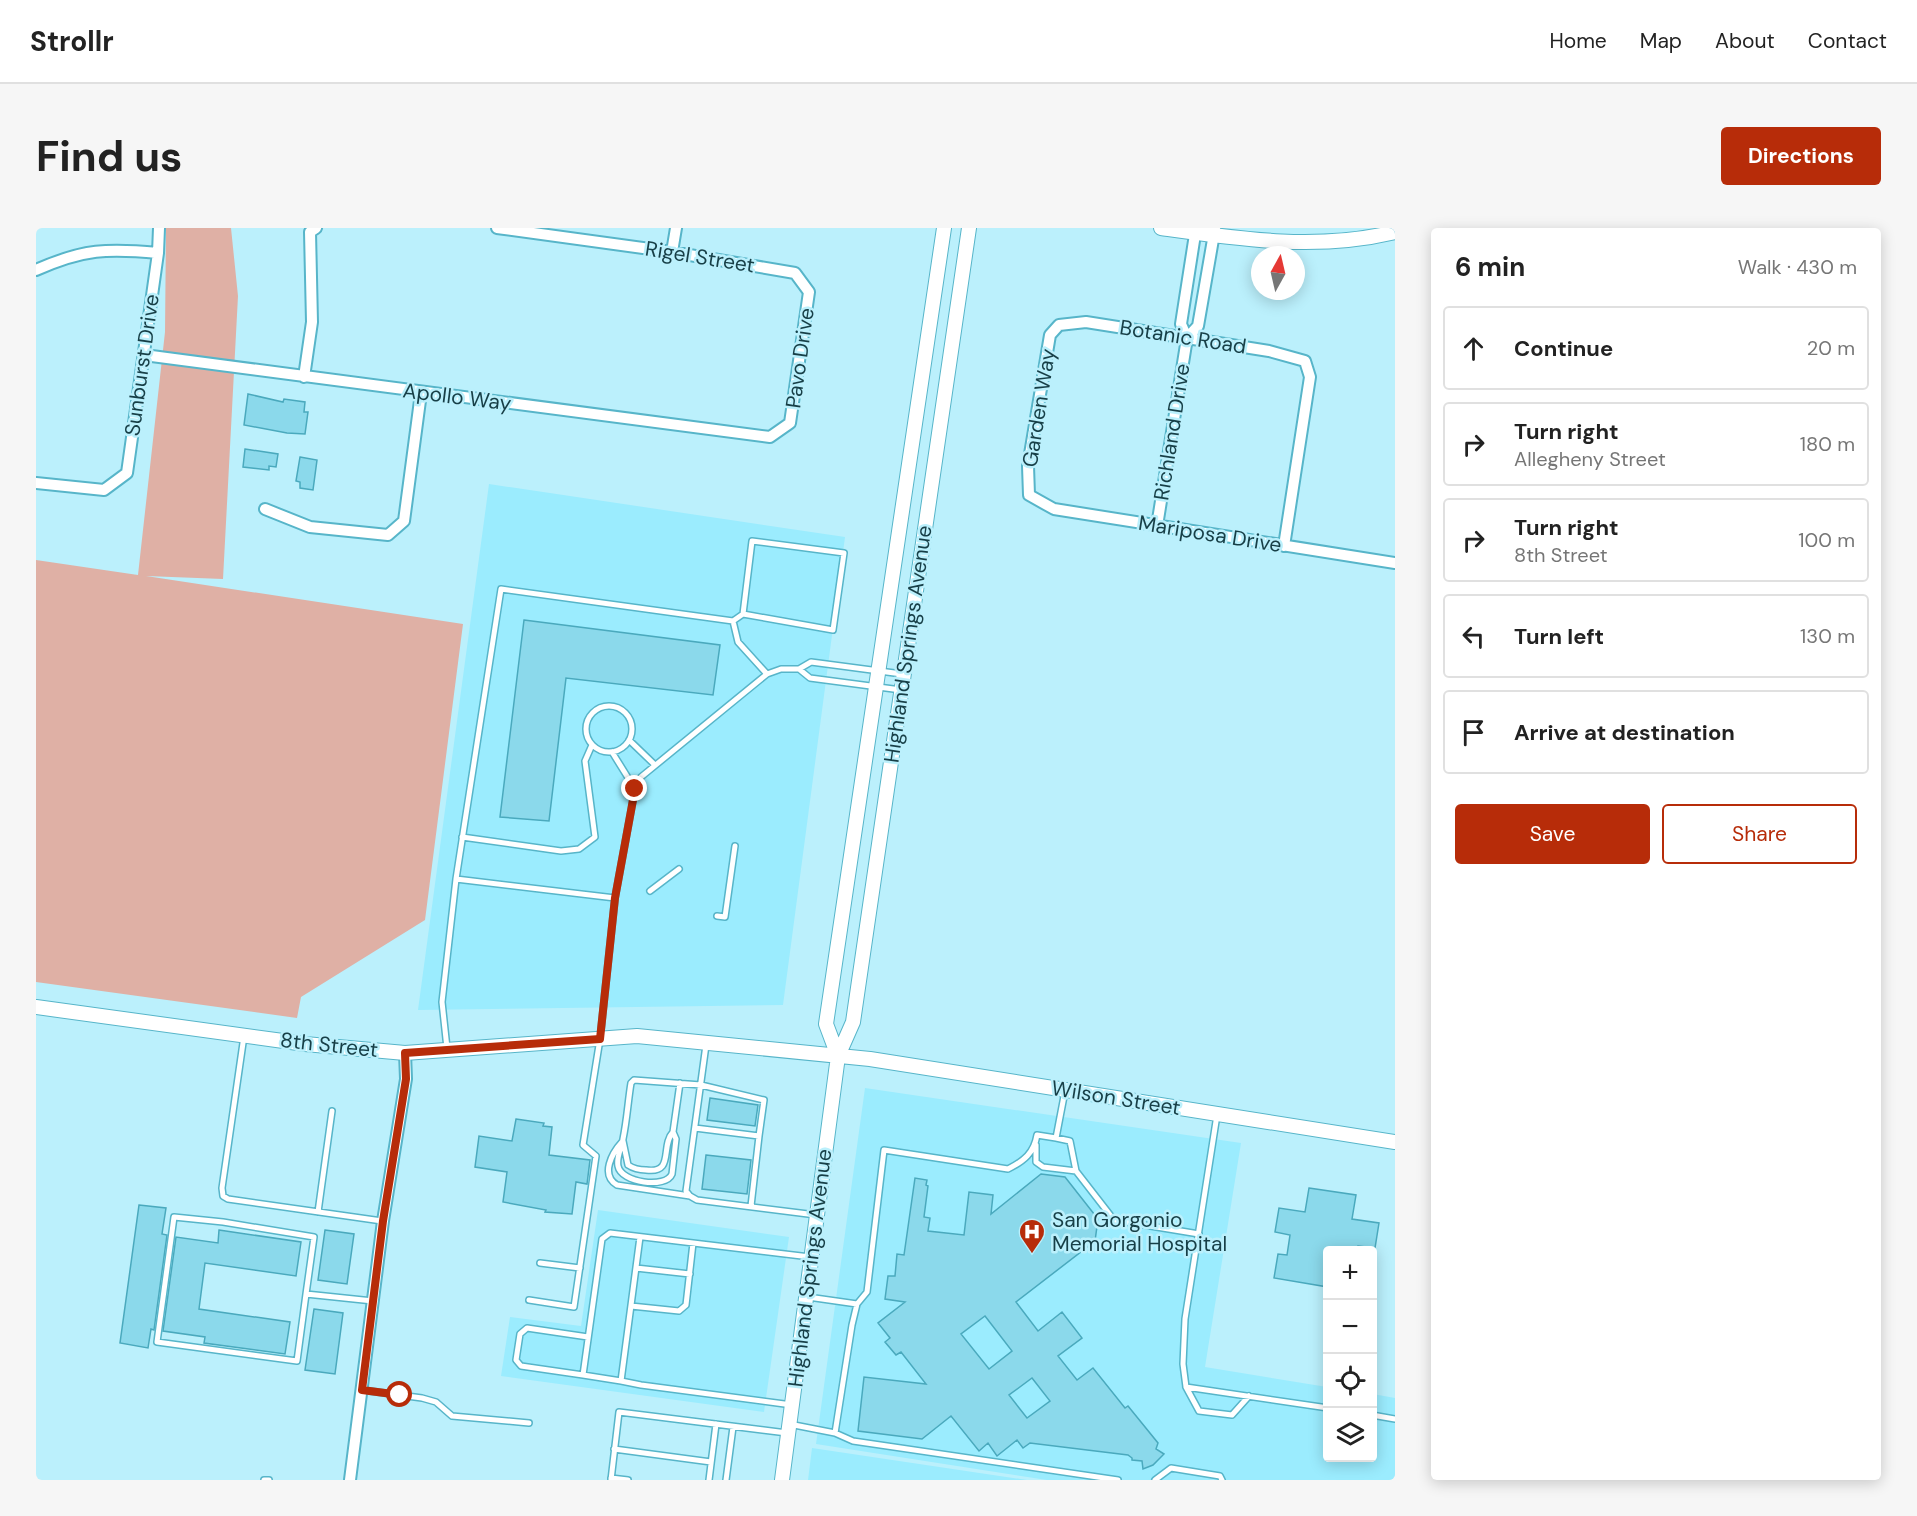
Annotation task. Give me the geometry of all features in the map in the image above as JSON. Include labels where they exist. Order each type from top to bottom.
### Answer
[{"type":"main road","name":"Highland Springs Avenue","points":[[838,1056],[826,1024],[944,228]]},
{"type":"main road","name":"Highland Springs Avenue","points":[[782,1480],[838,1056],[853,1022],[969,228]]},
{"type":"main road","points":[[1161,228],[1214,232],[1265,241],[1306,243],[1395,232]]},
{"type":"main road","name":"8th Street","points":[[36,1007],[305,1044],[405,1053],[637,1036],[838,1056]]},
{"type":"main road","name":"Wilson Street","points":[[838,1056],[870,1059],[1395,1142]]},
{"type":"street","name":"Sunburst Drive","points":[[36,483],[104,490],[127,473],[158,253],[159,228]]},
{"type":"street","points":[[304,377],[312,322],[310,232],[316,228]]},
{"type":"street","name":"Rigel Street","points":[[497,228],[672,252],[795,273]]},
{"type":"street","points":[[672,252],[676,228]]},
{"type":"street","name":"Richland Drive","points":[[1157,526],[1187,338],[1181,324],[1196,230]]},
{"type":"street","name":"Richland Drive","points":[[1187,338],[1198,326],[1214,232]]},
{"type":"street","points":[[36,270],[84,252],[117,249],[158,253]]},
{"type":"street","name":"Pavo Drive","points":[[770,437],[790,423],[809,292],[795,273]]},
{"type":"street","name":"Botanic Road","points":[[1059,325],[1086,322],[1269,351],[1305,360],[1310,377],[1284,546]]},
{"type":"street","name":"Garden Way","points":[[1029,495],[1028,465],[1048,346],[1050,335],[1059,325]]},
{"type":"street","name":"Apollo Way","points":[[144,356],[770,437]]},
{"type":"street","points":[[265,509],[310,527],[388,536],[404,521],[421,393]]},
{"type":"street","name":"Mariposa Drive","points":[[1029,495],[1054,510],[1395,563]]},
{"type":"street","points":[[350,1480],[383,1221],[406,1079],[405,1053]]},
{"type":"lane","points":[[447,1051],[442,1002],[456,879],[501,589],[733,621],[743,614],[832,630],[844,553],[752,541],[743,614]]},
{"type":"lane","points":[[733,621],[738,642],[767,674]]},
{"type":"lane","points":[[530,1300],[574,1307],[596,1156],[583,1145],[600,1039],[615,898],[635,789],[641,777],[767,674],[781,669],[799,669],[812,662],[904,674]]},
{"type":"lane","points":[[799,669],[810,678],[901,690]]},
{"type":"lane","points":[[610,706],[617,708],[629,718],[632,725],[629,740],[619,750],[612,752],[605,752],[592,744],[586,731],[590,716],[595,711],[610,706]]},
{"type":"lane","points":[[629,740],[655,765]]},
{"type":"lane","points":[[462,837],[561,851],[579,849],[595,837],[585,761],[592,744]]},
{"type":"lane","points":[[612,752],[635,789]]},
{"type":"lane","points":[[717,916],[725,917],[735,846]]},
{"type":"lane","points":[[650,891],[679,869]]},
{"type":"lane","points":[[456,879],[615,898]]},
{"type":"lane","points":[[244,1035],[222,1188],[223,1196],[228,1199],[383,1221]]},
{"type":"lane","points":[[690,1196],[686,1191],[706,1043]]},
{"type":"lane","points":[[673,1132],[676,1139],[670,1179],[665,1182],[636,1180],[623,1176],[618,1167],[618,1155],[623,1140],[631,1083],[634,1080],[701,1085],[764,1100],[751,1206]]},
{"type":"lane","points":[[623,1140],[628,1165],[640,1170],[657,1171],[664,1163],[673,1132],[680,1083]]},
{"type":"lane","points":[[1056,1138],[1065,1090]]},
{"type":"lane","points":[[318,1212],[332,1111]]},
{"type":"lane","points":[[1217,1114],[1185,1319],[1183,1364],[1186,1387],[1199,1411],[1232,1415],[1249,1396]]},
{"type":"lane","points":[[695,1128],[759,1136]]},
{"type":"lane","points":[[1076,1171],[1043,1167],[1036,1162],[1037,1135],[1070,1141],[1076,1171],[1114,1220],[1199,1234]]},
{"type":"lane","points":[[623,1140],[610,1158],[609,1178],[617,1185],[690,1196],[697,1200],[817,1215]]},
{"type":"lane","points":[[835,1433],[857,1304],[867,1292],[884,1150],[1008,1169],[1025,1160],[1036,1145]]},
{"type":"lane","points":[[174,1217],[223,1222],[314,1238],[306,1294],[297,1361],[157,1342],[174,1217]]},
{"type":"lane","points":[[583,1375],[602,1239],[610,1233],[811,1257]]},
{"type":"lane","points":[[621,1381],[640,1237]]},
{"type":"lane","points":[[631,1306],[679,1311],[686,1305],[693,1243]]},
{"type":"lane","points":[[540,1263],[580,1268]]},
{"type":"lane","points":[[636,1268],[690,1274]]},
{"type":"lane","points":[[306,1294],[373,1301]]},
{"type":"lane","points":[[806,1297],[857,1304]]},
{"type":"lane","points":[[588,1337],[527,1328],[520,1334],[516,1360],[520,1366],[792,1405]]},
{"type":"lane","points":[[1186,1387],[1323,1407]]},
{"type":"lane","points":[[362,1390],[436,1402],[452,1416],[529,1424]]},
{"type":"lane","points":[[628,1480],[611,1479],[619,1412],[733,1426],[835,1433],[854,1441],[1118,1480]]},
{"type":"lane","points":[[1377,1416],[1395,1419]]},
{"type":"lane","points":[[709,1480],[716,1424]]},
{"type":"lane","points":[[726,1480],[733,1426]]},
{"type":"lane","points":[[615,1449],[711,1462]]},
{"type":"lane","points":[[1155,1480],[1171,1468],[1220,1476],[1222,1480]]},
{"type":"lane","points":[[264,1480],[269,1480]]},
{"type":"shaded area","points":[[166,228],[231,228],[238,296],[223,579],[146,576],[463,624],[425,920],[301,997],[297,1018],[36,982],[36,560],[138,575],[165,332]]},
{"type":"shaded area","points":[[489,484],[845,537],[783,1005],[418,1010]]},
{"type":"shaded area","name":"San Gorgonio Memorial Hospital","points":[[865,1088],[1241,1143],[1205,1367],[1323,1386],[1323,1462],[1377,1462],[1377,1395],[1395,1398],[1395,1480],[1047,1480],[816,1444]]},
{"type":"shaded area","points":[[598,1210],[789,1237],[764,1412],[501,1376],[510,1317],[581,1326]]},
{"type":"shaded area","points":[[812,1448],[1027,1480],[808,1480]]},
{"type":"building","points":[[248,394],[283,402],[284,399],[305,402],[304,412],[308,412],[305,434],[244,425]]},
{"type":"building","points":[[245,449],[278,454],[276,467],[269,466],[269,470],[243,467]]},
{"type":"building","points":[[300,457],[317,460],[313,490],[300,488],[300,482],[296,481]]},
{"type":"building","points":[[524,620],[720,645],[713,695],[566,678],[549,821],[500,817]]},
{"type":"building","points":[[710,1098],[758,1105],[755,1126],[707,1120]]},
{"type":"building","points":[[516,1119],[544,1123],[543,1126],[552,1127],[549,1155],[590,1160],[587,1184],[576,1182],[572,1214],[545,1212],[546,1210],[503,1202],[507,1172],[475,1167],[479,1136],[512,1141]]},
{"type":"building","points":[[706,1155],[751,1160],[747,1194],[702,1189]]},
{"type":"building","points":[[1041,1174],[1065,1177],[1098,1219],[1095,1241],[1016,1302],[1038,1331],[1062,1312],[1082,1338],[1058,1356],[1077,1380],[1093,1368],[1125,1408],[1128,1406],[1158,1443],[1156,1449],[1164,1454],[1153,1465],[1143,1469],[1142,1461],[1132,1460],[1128,1455],[1030,1443],[1023,1448],[1017,1440],[997,1456],[988,1443],[979,1451],[951,1416],[922,1439],[858,1431],[864,1377],[926,1384],[901,1352],[896,1355],[885,1342],[890,1338],[878,1323],[905,1302],[885,1299],[888,1276],[895,1276],[897,1254],[904,1255],[915,1178],[927,1180],[924,1217],[930,1218],[928,1231],[964,1235],[969,1192],[993,1195],[991,1214]],"holes":[[[985,1316],[1012,1351],[989,1369],[961,1334]],[[1032,1378],[1050,1401],[1027,1418],[1009,1395]]]},
{"type":"building","points":[[1309,1188],[1356,1195],[1352,1219],[1379,1223],[1375,1246],[1323,1246],[1323,1286],[1274,1278],[1278,1254],[1287,1255],[1290,1235],[1275,1232],[1279,1208],[1305,1212]]},
{"type":"building","points":[[139,1205],[166,1208],[162,1234],[167,1235],[154,1330],[151,1329],[148,1348],[120,1343]]},
{"type":"building","points":[[219,1230],[301,1242],[296,1276],[205,1263],[199,1309],[290,1322],[285,1354],[204,1343],[205,1337],[163,1331],[176,1237],[218,1243]]},
{"type":"building","points":[[325,1230],[354,1234],[347,1284],[318,1280]]},
{"type":"building","points":[[314,1309],[343,1313],[335,1374],[305,1370]]},
{"type":"place","name":"San Gorgonio Memorial Hospital","points":[[1032,1255]]},
{"type":"route","points":[[400,1395],[362,1390],[383,1221],[406,1079],[405,1053],[600,1039],[615,898],[635,789]]}]
